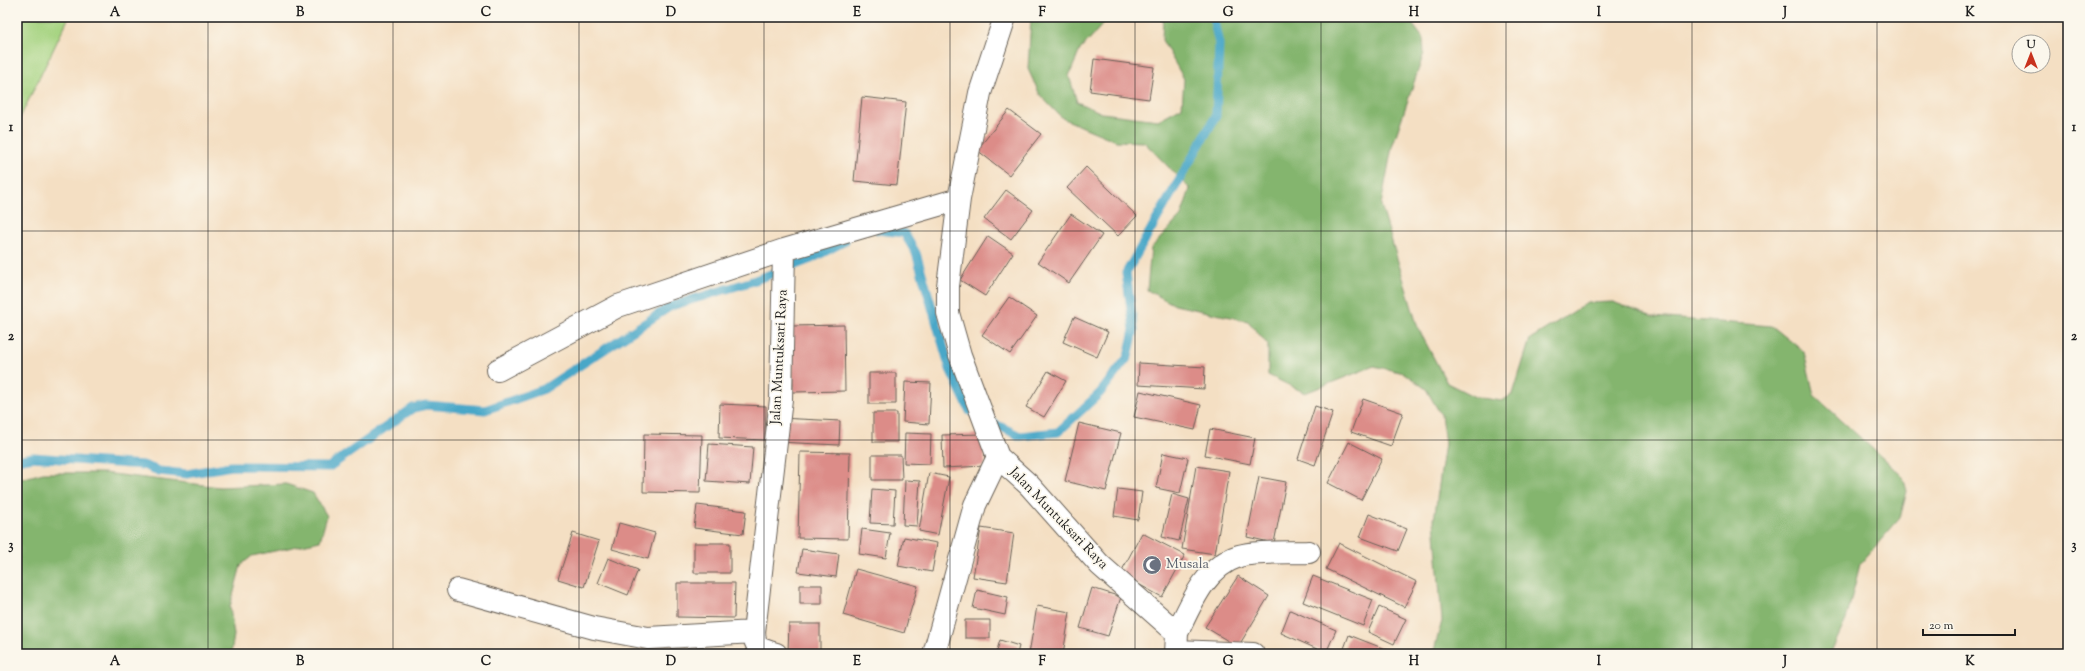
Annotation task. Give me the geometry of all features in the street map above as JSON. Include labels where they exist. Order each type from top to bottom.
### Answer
[{"type":"street","name":"Jalan Muntuksari Raya","points":[[1005,17],[980,93],[959,199],[948,286],[948,313],[960,355],[998,457],[1029,485],[1100,565],[1176,646]]},
{"type":"street","points":[[498,370],[618,306],[784,256],[959,199]]},
{"type":"street","name":"Jalan Muntuksari Raya","points":[[754,632],[781,399],[784,256]]},
{"type":"street","points":[[934,654],[975,505],[998,457]]},
{"type":"street","points":[[1253,654],[1176,646],[1198,589],[1229,560],[1239,556],[1251,554],[1309,552]]},
{"type":"street","points":[[458,590],[594,628],[648,638],[754,632],[756,645],[759,648],[776,654]]},
{"type":"green space","points":[[17,17],[69,17],[17,124]]},
{"type":"green space","points":[[1031,17],[1109,17],[1080,50],[1069,76],[1077,102],[1102,113],[1158,120],[1182,107],[1184,79],[1162,40],[1163,17],[1407,17],[1423,38],[1424,53],[1392,147],[1381,205],[1418,328],[1447,383],[1475,397],[1502,401],[1513,394],[1530,339],[1587,303],[1613,302],[1653,317],[1772,326],[1804,352],[1814,395],[1903,477],[1907,491],[1900,518],[1860,564],[1846,620],[1830,654],[1433,654],[1442,621],[1434,520],[1445,443],[1441,415],[1426,389],[1404,373],[1374,366],[1305,393],[1268,375],[1268,345],[1248,321],[1175,305],[1147,290],[1151,248],[1181,216],[1190,189],[1144,142],[1116,141],[1062,118],[1040,95],[1028,69]]},
{"type":"green space","points":[[43,473],[104,473],[220,487],[286,484],[313,493],[327,516],[320,541],[252,556],[241,565],[230,607],[234,635],[231,654],[17,654],[17,480]]},
{"type":"building","points":[[1094,59],[1154,67],[1149,99],[1090,91]]},
{"type":"building","points":[[862,97],[906,102],[897,185],[854,181]]},
{"type":"building","points":[[1009,110],[1041,134],[1009,175],[977,150]]},
{"type":"building","points":[[1086,167],[1137,216],[1118,236],[1067,188]]},
{"type":"building","points":[[1006,190],[1033,210],[1011,239],[984,219]]},
{"type":"building","points":[[1071,214],[1102,235],[1069,283],[1038,262]]},
{"type":"building","points":[[988,236],[1013,253],[985,296],[960,280]]},
{"type":"building","points":[[1009,297],[1037,316],[1010,354],[982,335]]},
{"type":"building","points":[[1074,317],[1108,332],[1097,357],[1063,342]]},
{"type":"building","points":[[844,325],[845,391],[793,392],[792,326]]},
{"type":"building","points":[[1139,363],[1205,367],[1204,389],[1138,385]]},
{"type":"building","points":[[1048,371],[1066,381],[1044,417],[1026,407]]},
{"type":"building","points":[[869,373],[896,373],[896,404],[869,404]]},
{"type":"building","points":[[905,382],[931,383],[929,424],[903,422]]},
{"type":"building","points":[[1140,391],[1201,405],[1195,430],[1134,417]]},
{"type":"building","points":[[1363,399],[1403,413],[1391,446],[1351,432]]},
{"type":"building","points":[[720,404],[766,406],[765,440],[719,438]]},
{"type":"building","points":[[1315,406],[1333,412],[1315,465],[1298,459]]},
{"type":"building","points":[[873,413],[897,413],[897,442],[873,442]]},
{"type":"building","points":[[779,418],[840,421],[839,445],[778,442]]},
{"type":"building","points":[[1079,423],[1121,433],[1106,491],[1065,481]]},
{"type":"building","points":[[1210,429],[1255,438],[1250,464],[1205,455]]},
{"type":"building","points":[[905,433],[931,434],[930,464],[904,463]]},
{"type":"building","points":[[644,434],[702,435],[700,493],[643,492]]},
{"type":"building","points":[[984,434],[985,466],[943,468],[942,435]]},
{"type":"building","points":[[1349,442],[1382,459],[1361,500],[1328,483]]},
{"type":"building","points":[[709,444],[753,447],[750,484],[706,481]]},
{"type":"building","points":[[800,452],[850,453],[848,539],[798,538]]},
{"type":"building","points":[[1163,453],[1188,458],[1180,493],[1156,488]]},
{"type":"building","points":[[872,455],[901,455],[902,480],[872,480]]},
{"type":"building","points":[[1196,466],[1229,471],[1215,554],[1182,549]]},
{"type":"building","points":[[929,473],[949,477],[938,535],[919,531]]},
{"type":"building","points":[[1259,477],[1286,482],[1274,543],[1247,537]]},
{"type":"building","points":[[905,480],[920,481],[917,526],[903,525]]},
{"type":"building","points":[[872,489],[895,491],[893,524],[870,523]]},
{"type":"building","points":[[1118,489],[1142,492],[1138,520],[1114,516]]},
{"type":"building","points":[[1172,494],[1189,499],[1179,541],[1162,537]]},
{"type":"building","points":[[697,505],[746,511],[743,534],[694,528]]},
{"type":"building","points":[[1369,514],[1407,529],[1398,551],[1360,537]]},
{"type":"building","points":[[619,523],[655,533],[648,559],[612,549]]},
{"type":"building","points":[[981,528],[1014,533],[1007,582],[973,577]]},
{"type":"building","points":[[862,529],[890,533],[886,558],[859,554]]},
{"type":"building","points":[[573,533],[599,541],[584,587],[558,579]]},
{"type":"building","name":"Musala","points":[[1142,533],[1185,555],[1162,597],[1120,574]]},
{"type":"building","points":[[904,537],[937,543],[932,572],[898,566]]},
{"type":"building","points":[[694,543],[730,543],[730,573],[694,573]]},
{"type":"building","points":[[1339,543],[1417,582],[1404,607],[1326,569]]},
{"type":"building","points":[[802,549],[839,554],[836,577],[798,572]]},
{"type":"building","points":[[608,558],[638,570],[628,595],[598,583]]},
{"type":"building","points":[[856,569],[918,586],[904,633],[843,615]]},
{"type":"building","points":[[1238,576],[1269,596],[1238,647],[1205,627]]},
{"type":"building","points":[[1313,576],[1373,600],[1363,626],[1303,602]]},
{"type":"building","points":[[677,583],[735,583],[734,618],[677,617]]},
{"type":"building","points":[[800,585],[822,585],[822,604],[800,604]]},
{"type":"building","points":[[1092,588],[1121,597],[1108,636],[1080,628]]},
{"type":"building","points":[[977,590],[1008,597],[1005,615],[973,608]]},
{"type":"building","points":[[1037,606],[1070,612],[1063,654],[1029,654]]},
{"type":"building","points":[[1379,607],[1406,619],[1394,644],[1368,632]]},
{"type":"building","points":[[1290,610],[1336,630],[1326,653],[1281,633]]},
{"type":"building","points":[[965,620],[990,620],[990,638],[965,638]]},
{"type":"building","points":[[789,624],[820,624],[820,652],[788,651]]},
{"type":"building","points":[[1349,635],[1390,651],[1389,654],[1342,654]]},
{"type":"building","points":[[1000,640],[1019,646],[1017,654],[996,654]]},
{"type":"building","points":[[579,651],[588,653],[588,654],[578,654]]},
{"type":"waterway","points":[[987,420],[1020,436],[1058,432],[1100,393],[1128,357],[1134,330],[1126,273],[1216,116],[1219,44],[1213,17]]},
{"type":"waterway","points":[[878,230],[904,233],[916,253],[950,369],[970,411],[974,413]]},
{"type":"waterway","points":[[17,460],[33,457],[143,465],[159,471],[187,474],[231,466],[329,467],[413,408],[426,405],[485,410],[544,389],[671,306],[750,282],[811,259],[845,241]]},
{"type":"place","name":"Musala","points":[[1152,565]]}]
